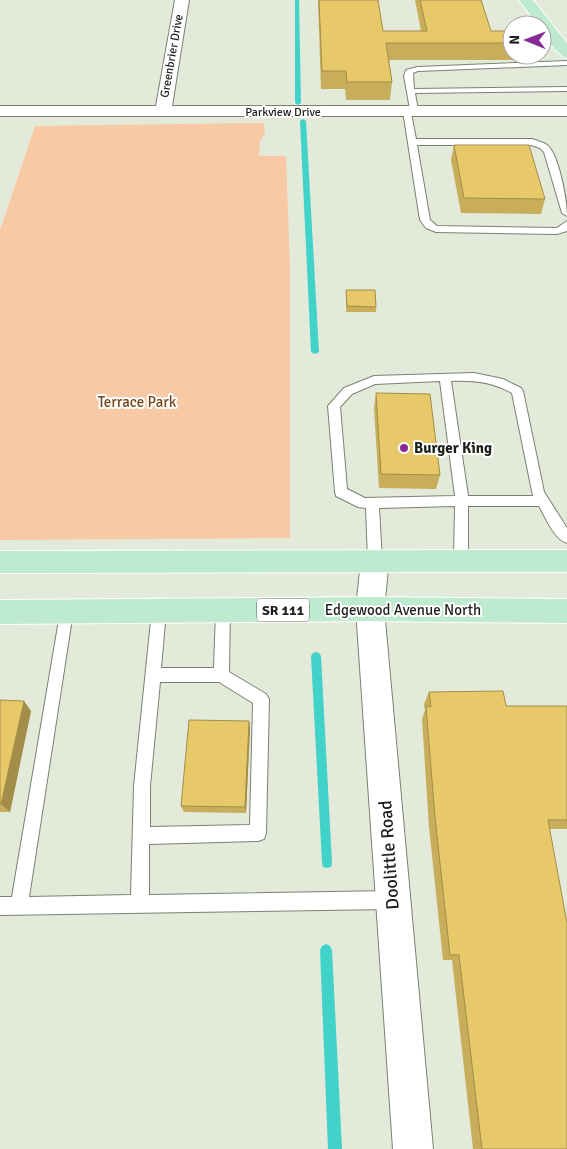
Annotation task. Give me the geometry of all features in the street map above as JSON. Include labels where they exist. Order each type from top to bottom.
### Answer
[{"type":"main road","points":[[526,0],[567,53]]},
{"type":"main road","points":[[0,562],[567,561]]},
{"type":"main road","name":"Edgewood Avenue North","points":[[0,612],[370,609],[567,611]]},
{"type":"street","name":"Greenbrier Drive","points":[[163,112],[182,0]]},
{"type":"street","name":"Parkview Drive","points":[[0,111],[567,111]]},
{"type":"street","name":"Doolittle Road","points":[[375,560],[370,609],[413,1149]]},
{"type":"lane","points":[[567,63],[417,69],[410,72],[408,76],[412,142],[425,220],[429,226],[436,229],[557,231],[564,229],[567,224]]},
{"type":"lane","points":[[410,91],[567,89]]},
{"type":"lane","points":[[412,142],[532,142],[543,146],[548,152],[567,213]]},
{"type":"lane","points":[[542,502],[363,503],[342,492],[334,406],[348,391],[374,380],[476,376],[499,381],[516,392],[538,493],[558,527],[567,538]]},
{"type":"lane","points":[[445,377],[462,501],[460,561]]},
{"type":"lane","points":[[372,503],[375,560]]},
{"type":"lane","points":[[221,675],[223,610]]},
{"type":"lane","points":[[140,904],[142,786],[159,611]]},
{"type":"lane","points":[[19,906],[66,612]]},
{"type":"lane","points":[[141,836],[258,833],[261,700],[221,675],[153,675]]},
{"type":"lane","points":[[0,906],[392,900]]},
{"type":"green space","name":"Terrace Park","points":[[264,123],[265,133],[260,141],[259,156],[286,156],[290,266],[290,538],[0,540],[0,230],[35,126]]},
{"type":"building","points":[[319,0],[378,0],[383,31],[427,31],[420,0],[481,0],[491,31],[502,31],[502,43],[386,43],[392,82],[347,82],[346,71],[322,71]]},
{"type":"building","points":[[454,145],[529,145],[545,199],[464,198]]},
{"type":"building","points":[[346,290],[375,290],[376,307],[347,306]]},
{"type":"building","name":"Burger King","points":[[376,393],[430,394],[440,475],[381,474]]},
{"type":"building","points":[[503,691],[506,706],[567,706],[567,820],[548,820],[567,923],[567,1149],[482,1149],[459,955],[450,955],[435,817],[426,706],[431,707],[429,692]]},
{"type":"building","points":[[0,700],[24,701],[1,804],[0,804]]},
{"type":"building","points":[[189,720],[249,721],[245,807],[181,806]]},
{"type":"waterway","points":[[297,0],[298,103]]},
{"type":"waterway","points":[[303,121],[315,352]]},
{"type":"waterway","points":[[316,656],[327,863]]},
{"type":"waterway","points":[[326,950],[335,1149]]},
{"type":"place","name":"Burger King","points":[[404,448]]}]
